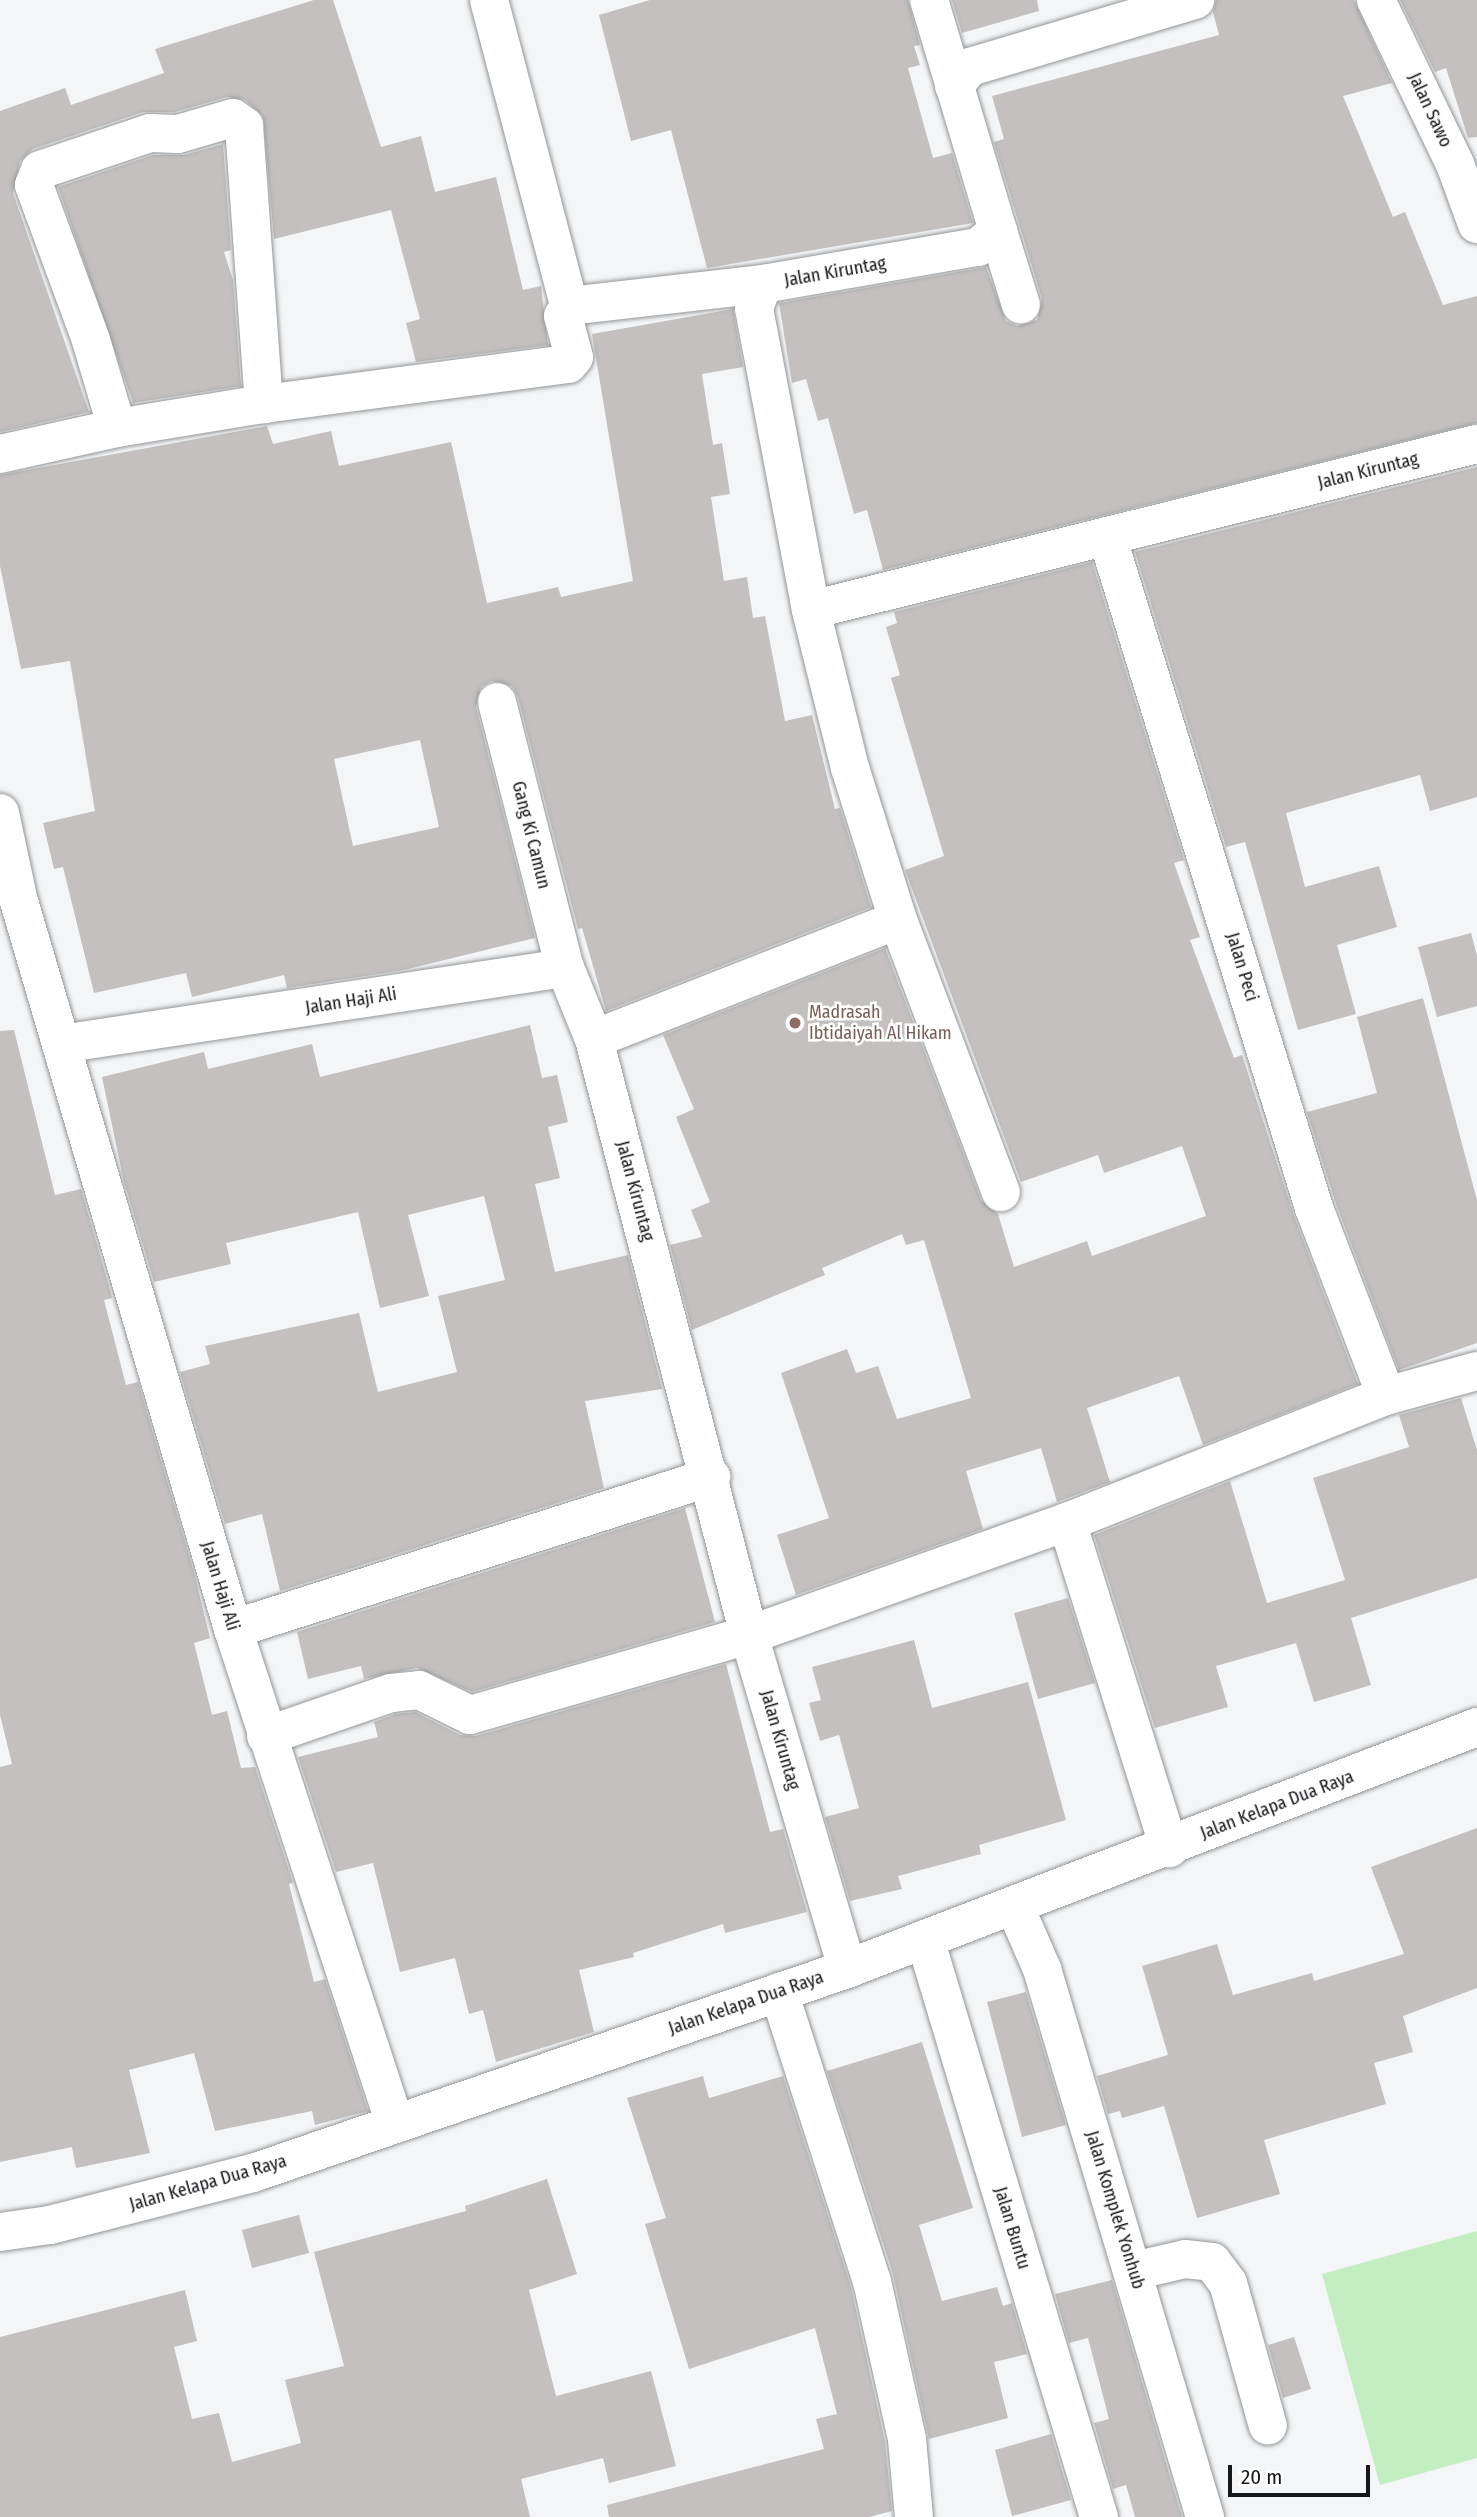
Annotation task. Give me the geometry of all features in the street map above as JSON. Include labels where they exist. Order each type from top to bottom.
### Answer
[{"type":"street","points":[[0,454],[117,428],[264,404],[568,364],[574,357],[563,316],[569,306],[489,0]]},
{"type":"street","points":[[929,0],[1021,305]]},
{"type":"street","points":[[954,86],[970,66],[1195,0]]},
{"type":"street","name":"Jalan Sawo","points":[[1376,0],[1455,164],[1477,224]]},
{"type":"street","points":[[117,428],[91,340],[34,185],[40,170],[150,133],[178,134],[233,118],[244,126],[264,404]]},
{"type":"street","name":"Jalan Kiruntag","points":[[998,231],[978,247],[763,284],[754,309],[811,610],[850,768],[898,920],[1001,1192]]},
{"type":"street","points":[[569,306],[763,284]]},
{"type":"street","name":"Jalan Kiruntag","points":[[811,610],[1477,444]]},
{"type":"street","name":"Jalan Peci","points":[[1107,536],[1314,1208],[1386,1396]]},
{"type":"street","name":"Gang Ki Camun","points":[[497,702],[565,968]]},
{"type":"street","name":"Jalan Haji Ali","points":[[0,813],[9,901],[61,1044],[233,1629],[395,2124]]},
{"type":"street","points":[[565,968],[594,1039],[898,920]]},
{"type":"street","name":"Jalan Haji Ali","points":[[61,1044],[565,968]]},
{"type":"street","name":"Jalan Kiruntag","points":[[594,1039],[711,1476],[749,1635],[846,1969]]},
{"type":"street","points":[[267,1736],[391,1693],[419,1690],[470,1715],[749,1635],[1067,1522],[1386,1396],[1477,1371]]},
{"type":"street","points":[[233,1629],[711,1476]]},
{"type":"street","points":[[1067,1522],[1169,1847]]},
{"type":"street","name":"Jalan Kelapa Dua Raya","points":[[0,2232],[50,2225],[253,2173],[846,1969],[1015,1907],[1477,1727]]},
{"type":"street","name":"Jalan Komplek Yonhub","points":[[1015,1907],[1042,1969],[1205,2517]]},
{"type":"street","name":"Jalan Buntu","points":[[925,1939],[1100,2517]]},
{"type":"street","points":[[779,1992],[872,2281],[907,2439],[914,2517]]},
{"type":"street","points":[[1134,2271],[1185,2259],[1212,2262],[1228,2283],[1268,2426]]},
{"type":"green space","points":[[1477,2231],[1477,2458],[1380,2485],[1322,2274]]},
{"type":"building","points":[[314,0],[333,0],[381,147],[421,136],[435,192],[496,177],[523,290],[541,286],[548,345],[416,362],[406,323],[420,319],[391,210],[274,239],[263,116],[245,100],[227,97],[175,112],[143,112],[33,149],[20,161],[13,193],[89,412],[0,432],[0,111],[65,88],[71,105],[164,73],[155,49]]},
{"type":"building","points":[[650,0],[908,0],[920,45],[914,46],[920,65],[908,68],[933,158],[952,153],[973,223],[707,268],[671,130],[631,141],[599,15]]},
{"type":"building","points":[[952,0],[1037,0],[1039,11],[962,33]]},
{"type":"building","points":[[1216,0],[1354,0],[1392,83],[1343,96],[1393,217],[1405,212],[1443,305],[1477,296],[1477,423],[883,570],[867,510],[854,514],[828,418],[818,421],[806,379],[792,383],[779,303],[986,267],[1006,321],[1017,326],[1037,320],[1042,299],[994,142],[1004,139],[992,96],[1219,35],[1213,12]]},
{"type":"building","points":[[1400,0],[1477,0],[1477,137],[1468,138],[1446,68],[1435,72]]},
{"type":"building","points":[[223,144],[231,250],[224,252],[233,280],[241,386],[133,403],[58,187],[153,155],[184,155]]},
{"type":"building","points":[[733,309],[743,367],[702,374],[713,445],[722,443],[730,494],[711,497],[724,581],[747,577],[753,618],[765,616],[785,721],[812,715],[835,809],[840,808],[871,907],[606,1011],[582,928],[578,929],[518,697],[512,686],[492,681],[481,687],[476,707],[535,938],[404,970],[287,988],[284,975],[192,997],[186,973],[94,993],[63,867],[54,869],[43,823],[95,811],[70,661],[21,669],[0,566],[0,475],[267,426],[273,444],[331,431],[339,466],[451,442],[487,603],[558,587],[561,597],[633,581],[592,334]],"holes":[[[420,740],[439,827],[353,846],[334,759]]]},
{"type":"building","points":[[1477,467],[1477,797],[1430,811],[1420,775],[1286,813],[1305,887],[1379,866],[1397,927],[1337,945],[1356,1014],[1298,1030],[1245,842],[1226,847],[1135,552]]},
{"type":"building","points":[[1092,562],[1184,860],[1174,863],[1200,937],[1190,940],[1234,1058],[1242,1055],[1294,1216],[1358,1384],[1203,1445],[1179,1376],[1087,1408],[1110,1482],[1057,1502],[1041,1448],[966,1471],[983,1529],[796,1595],[777,1535],[829,1518],[781,1373],[847,1349],[856,1373],[878,1366],[897,1419],[971,1398],[924,1240],[906,1245],[902,1234],[822,1268],[825,1275],[692,1330],[670,1245],[702,1237],[691,1210],[710,1202],[676,1117],[694,1109],[663,1035],[885,948],[981,1200],[998,1214],[1014,1267],[1087,1241],[1092,1256],[1206,1216],[1182,1146],[1104,1173],[1098,1155],[1021,1182],[905,870],[944,856],[891,678],[900,675],[886,627],[897,623],[894,612]]},
{"type":"building","points":[[1471,933],[1477,956],[1477,1006],[1437,1017],[1418,947]]},
{"type":"building","points":[[1423,998],[1477,1200],[1477,1343],[1399,1370],[1335,1201],[1307,1112],[1377,1093],[1357,1017]]},
{"type":"building","points":[[530,1025],[542,1078],[557,1075],[568,1122],[548,1127],[560,1178],[535,1184],[555,1272],[628,1255],[662,1389],[585,1401],[604,1488],[280,1591],[262,1514],[225,1524],[180,1372],[210,1364],[205,1346],[359,1313],[378,1392],[457,1372],[438,1296],[505,1280],[484,1196],[408,1215],[429,1296],[380,1308],[358,1212],[226,1243],[231,1264],[154,1282],[123,1178],[102,1077],[204,1052],[208,1069],[312,1044],[320,1077]]},
{"type":"building","points":[[14,1030],[55,1195],[81,1189],[111,1293],[112,1298],[104,1300],[126,1385],[138,1382],[195,1576],[210,1638],[194,1643],[212,1715],[227,1711],[241,1768],[255,1767],[293,1883],[289,1884],[314,1982],[325,1979],[368,2111],[315,2125],[312,2111],[215,2131],[194,2053],[129,2070],[150,2153],[76,2168],[72,2147],[0,2162],[0,1767],[12,1764],[0,1715],[0,1031]]},
{"type":"building","points":[[1461,1398],[1477,1450],[1477,1578],[1351,1618],[1371,1685],[1314,1702],[1296,1643],[1216,1666],[1228,1707],[1155,1728],[1094,1535],[1230,1481],[1267,1603],[1345,1580],[1313,1478],[1409,1447],[1399,1415]]},
{"type":"building","points":[[685,1508],[715,1622],[472,1692],[417,1668],[364,1679],[361,1666],[308,1679],[297,1632]]},
{"type":"building","points":[[1068,1598],[1095,1683],[1038,1699],[1014,1613]]},
{"type":"building","points":[[914,1640],[932,1708],[1028,1682],[1066,1820],[979,1845],[981,1854],[898,1876],[902,1889],[850,1901],[825,1817],[859,1808],[839,1735],[820,1741],[809,1703],[821,1700],[812,1667]]},
{"type":"building","points":[[726,1664],[770,1832],[783,1829],[807,1912],[725,1933],[723,1924],[633,1953],[634,1957],[579,1970],[594,2032],[496,2062],[483,2010],[469,2014],[455,1958],[400,1972],[373,1863],[336,1872],[298,1757],[378,1737],[374,1722],[396,1714],[415,1712],[460,1735],[476,1736]]},
{"type":"building","points":[[1477,1828],[1477,1988],[1403,2016],[1413,2052],[1374,2063],[1386,2104],[1264,2140],[1280,2194],[1197,2218],[1164,2106],[1122,2118],[1120,2111],[1108,2114],[1097,2076],[1168,2055],[1142,1966],[1217,1944],[1233,1995],[1312,1973],[1314,1981],[1404,1954],[1371,1867]]},
{"type":"building","points":[[1026,1992],[1066,2125],[1022,2137],[987,2002]]},
{"type":"building","points":[[922,2042],[973,2208],[919,2225],[942,2301],[997,2287],[1003,2306],[1012,2303],[1027,2354],[994,2362],[1008,2418],[929,2439],[893,2274],[827,2071]]},
{"type":"building","points":[[703,2076],[709,2098],[783,2076],[851,2287],[885,2442],[892,2511],[869,2517],[609,2517],[607,2505],[824,2449],[816,2419],[837,2414],[815,2328],[689,2369],[645,2224],[666,2218],[627,2098]]},
{"type":"building","points":[[547,2179],[577,2274],[529,2290],[556,2396],[651,2371],[676,2466],[609,2483],[603,2458],[521,2479],[530,2517],[0,2517],[0,2337],[185,2290],[197,2341],[174,2347],[192,2419],[219,2413],[232,2462],[301,2443],[285,2380],[344,2366],[314,2252],[466,2211],[465,2206]]},
{"type":"building","points":[[299,2215],[309,2253],[252,2268],[242,2230]]},
{"type":"building","points":[[1112,2280],[1182,2517],[1135,2517],[1126,2485],[1113,2489],[1094,2423],[1109,2419],[1088,2338],[1069,2343],[1055,2294]]},
{"type":"building","points":[[1294,2337],[1311,2389],[1283,2398],[1268,2345]]},
{"type":"building","points":[[1051,2434],[1071,2500],[1012,2516],[995,2450]]},
{"type":"place","name":"Madrasah Ibtidaiyah Al Hikam","points":[[795,1023]]}]
